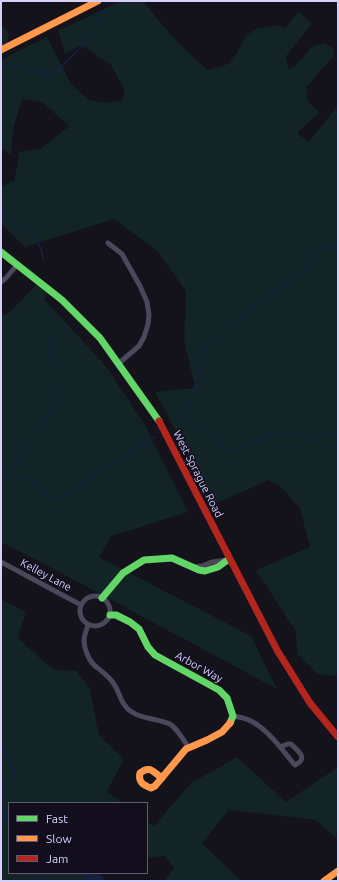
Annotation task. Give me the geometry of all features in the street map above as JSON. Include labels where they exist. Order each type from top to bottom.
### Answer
[{"type":"street","points":[[1,50],[98,1]]},
{"type":"street","points":[[108,243],[122,254],[148,302],[148,324],[144,337],[139,346],[118,364]]},
{"type":"street","name":"West Sprague Road","points":[[1,252],[62,300],[100,338],[158,419],[277,650],[310,703],[338,737]]},
{"type":"street","points":[[1,282],[17,265]]},
{"type":"street","points":[[102,598],[123,572],[144,560],[172,558],[199,570],[205,571],[218,567],[230,559]]},
{"type":"street","name":"Kelley Lane","points":[[1,562],[82,605]]},
{"type":"street","points":[[98,596],[102,598],[109,605],[110,615],[106,622],[102,625],[88,625],[80,614],[84,601],[88,598],[98,596]]},
{"type":"street","name":"Arbor Way","points":[[110,615],[116,615],[130,622],[139,629],[148,647],[155,655],[219,690],[227,698],[233,716]]},
{"type":"street","points":[[88,625],[84,639],[85,649],[90,662],[109,677],[115,685],[122,702],[131,712],[141,717],[159,720],[170,724],[175,728],[189,748]]},
{"type":"street","points":[[162,778],[186,749],[222,732],[229,724],[233,716],[251,721],[265,731],[293,763],[295,764],[301,760],[301,754],[291,744],[280,747]]},
{"type":"street","points":[[324,881],[338,871]]},
{"type":"shaded area","points":[[121,1],[143,1],[158,20],[190,54],[208,70],[228,64],[238,51],[245,37],[254,29],[276,25],[285,28],[299,11],[312,24],[286,56],[289,70],[301,60],[311,47],[324,43],[333,48],[334,56],[307,87],[307,99],[319,113],[297,133],[309,142],[338,105],[338,676],[318,674],[297,654],[296,632],[256,570],[310,547],[300,509],[282,488],[269,480],[215,504],[155,392],[195,388],[184,340],[186,291],[157,251],[114,219],[25,247],[1,223],[1,185],[2,186],[14,181],[19,152],[42,148],[69,126],[42,102],[22,99],[13,130],[11,155],[1,147],[1,61],[47,37],[71,84],[89,100],[106,103],[123,100],[124,89],[111,65],[81,45],[65,54],[58,31]]},
{"type":"shaded area","points":[[1,25],[8,32],[8,43],[1,46]]},
{"type":"shaded area","points":[[37,284],[47,294],[44,299],[105,365],[145,425],[188,512],[112,536],[99,557],[251,636],[277,689],[1,542],[1,315],[9,313]]},
{"type":"shaded area","points":[[1,599],[26,612],[18,638],[55,670],[76,671],[89,686],[99,735],[124,759],[107,792],[121,802],[8,802],[8,874],[93,874],[98,881],[1,881]]},
{"type":"shaded area","points":[[237,757],[286,802],[338,767],[338,839],[315,820],[229,810],[202,843],[241,881],[164,881],[174,868],[164,856],[148,858],[148,822],[154,826],[191,783]]},
{"type":"water","points":[[83,874],[99,874],[106,881],[85,881]]},
{"type":"waterway","points":[[1,66],[17,64],[30,71],[41,72],[48,76],[59,71],[98,26],[96,17],[98,14],[104,11],[110,12],[114,10],[116,6]]},
{"type":"waterway","points":[[1,210],[31,234],[41,248],[43,259]]},
{"type":"waterway","points":[[173,425],[182,419],[191,397],[200,372],[205,345],[227,330],[263,298],[297,277],[308,264],[310,253],[338,244]]},
{"type":"waterway","points":[[5,476],[19,461],[27,441],[42,425],[51,408],[54,391],[52,331]]},
{"type":"waterway","points":[[183,417],[190,421],[199,430],[229,450],[233,451],[260,441],[264,439],[265,436],[283,432],[293,432],[305,439],[326,434],[338,428]]},
{"type":"waterway","points":[[1,477],[26,478],[40,486],[52,498],[59,499],[70,494],[95,474],[154,437]]},
{"type":"waterway","points":[[1,744],[14,769],[15,778],[5,787],[8,823]]},
{"type":"waterway","points":[[35,874],[47,881]]},
{"type":"traffic: fast","points":[[1,252],[62,300],[100,338],[159,421]]},
{"type":"traffic: fast","points":[[102,598],[123,573],[144,560],[172,558],[199,570],[205,571],[218,567],[229,559]]},
{"type":"traffic: fast","points":[[110,615],[116,615],[130,622],[139,629],[148,647],[155,655],[219,690],[227,698],[233,716],[230,723]]},
{"type":"traffic: slow","points":[[1,50],[98,1]]},
{"type":"traffic: slow","points":[[162,778],[159,776],[154,772],[149,769],[140,773],[140,781],[143,784],[151,788],[155,786],[186,749],[222,732],[230,723]]},
{"type":"traffic: slow","points":[[324,881],[338,871]]},
{"type":"traffic: jam","points":[[159,421],[277,650],[310,703],[338,737]]}]
